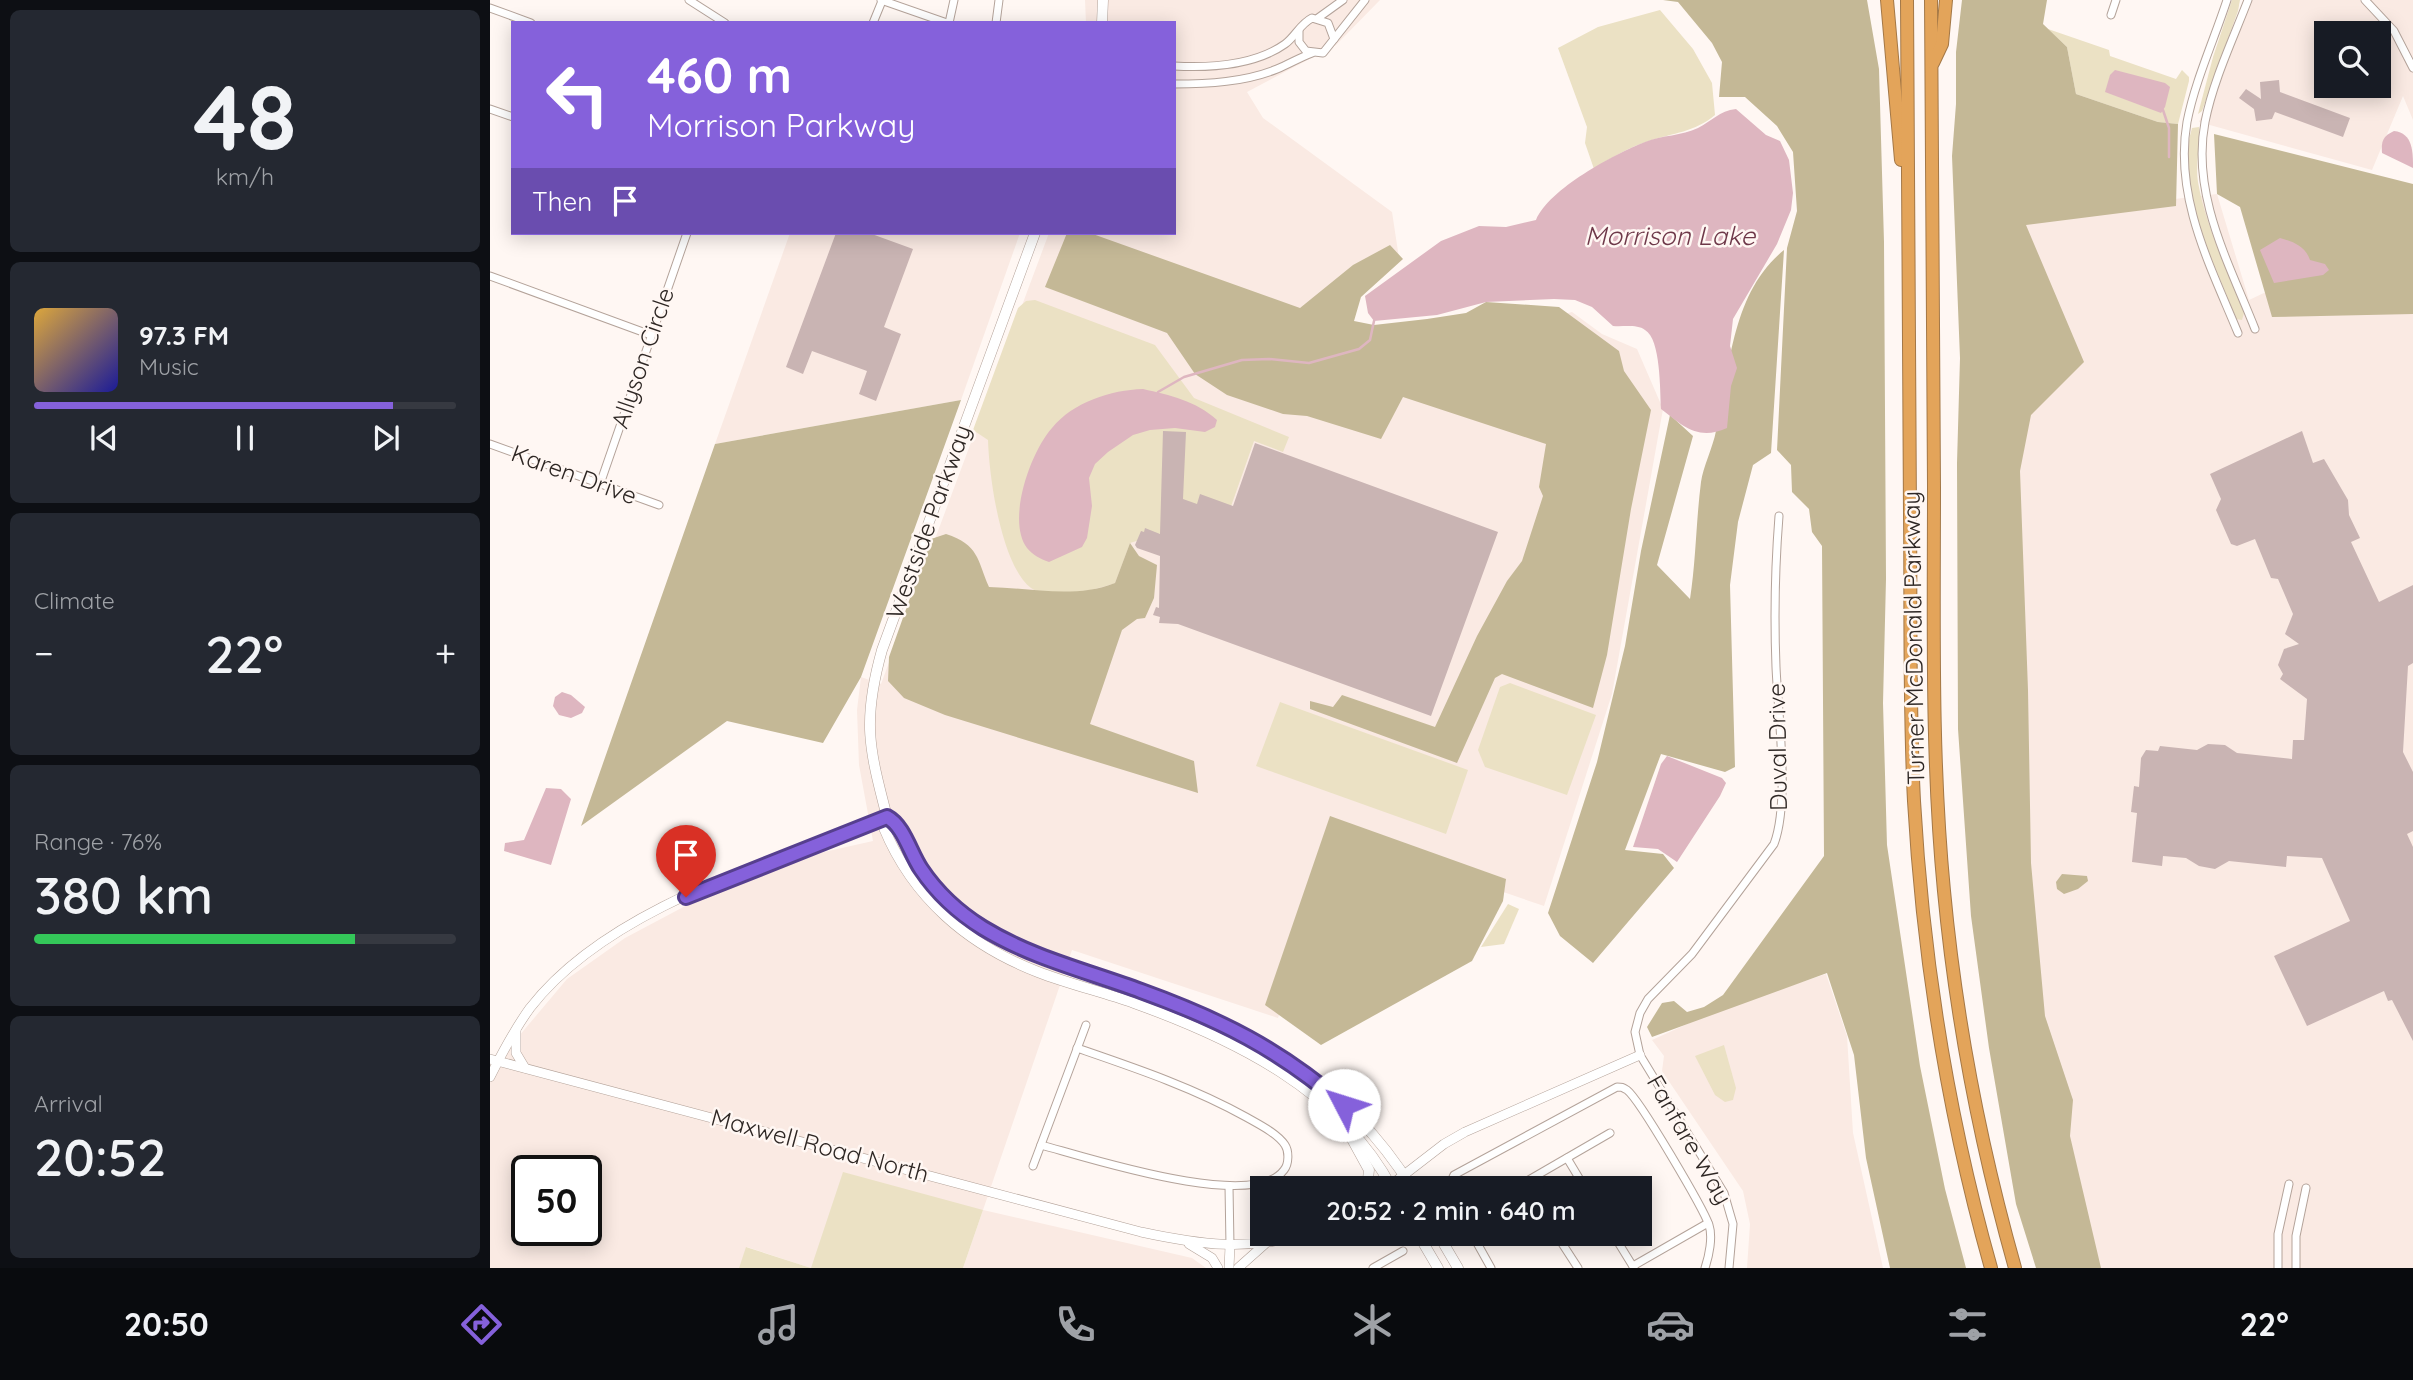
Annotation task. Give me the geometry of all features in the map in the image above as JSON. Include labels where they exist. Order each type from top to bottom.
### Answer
[{"type":"highway","points":[[1887,0],[1897,132],[1908,197]]},
{"type":"highway","name":"Turner McDonald Parkway","points":[[1907,0],[1912,741],[1917,849],[1930,971],[1945,1069],[1962,1157],[1991,1268]]},
{"type":"highway","name":"Turner McDonald Parkway","points":[[1931,0],[1935,716],[1940,848],[1954,980],[1967,1064],[1991,1181],[2015,1268]]},
{"type":"highway","points":[[1931,67],[1942,44],[1946,0]]},
{"type":"main road","points":[[1103,4],[1109,21]]},
{"type":"main road","name":"Westside Parkway","points":[[1034,235],[874,680],[869,705],[869,736],[887,817],[884,828],[910,879],[939,911],[972,938],[1039,972],[1136,1004],[1229,1041],[1286,1075],[1340,1121],[1370,1151],[1384,1176]]},
{"type":"main road","name":"Westside Parkway","points":[[887,817],[896,821],[912,855],[935,888],[971,920],[1001,939],[1044,960],[1189,1009],[1235,1028],[1273,1050],[1344,1105],[1380,1142],[1404,1176]]},
{"type":"main road","points":[[1340,1121],[1369,1170],[1368,1176]]},
{"type":"main road","points":[[1425,1246],[1438,1268]]},
{"type":"main road","points":[[1445,1246],[1458,1268]]},
{"type":"street","points":[[689,0],[722,21]]},
{"type":"street","points":[[874,21],[881,0],[942,21]]},
{"type":"street","points":[[949,21],[954,0]]},
{"type":"street","points":[[996,21],[999,0]]},
{"type":"street","points":[[1176,66],[1204,68],[1243,61],[1285,44],[1307,21],[1318,18],[1343,0]]},
{"type":"street","points":[[1176,84],[1205,84],[1247,78],[1277,69],[1312,53],[1323,52],[1365,0]]},
{"type":"street","points":[[2111,15],[2116,0]]},
{"type":"street","points":[[2227,0],[2188,119],[2184,174],[2197,233],[2238,332]]},
{"type":"street","points":[[2248,0],[2210,104],[2203,139],[2202,173],[2215,227],[2255,329]]},
{"type":"street","points":[[2365,0],[2394,30],[2413,68]]},
{"type":"street","points":[[490,8],[526,21]]},
{"type":"street","points":[[1318,18],[1332,27],[1334,39]]},
{"type":"street","points":[[1300,30],[1302,47],[1312,53]]},
{"type":"street","points":[[490,109],[511,116]]},
{"type":"street","name":"Allyson Circle","points":[[600,484],[686,235]]},
{"type":"street","points":[[490,276],[651,335]]},
{"type":"street","name":"Karen Drive","points":[[490,444],[659,505]]},
{"type":"street","name":"Duval Drive","points":[[1640,1055],[1635,1032],[1640,1013],[1648,999],[1704,939],[1774,844],[1778,832],[1781,818],[1780,743],[1774,580],[1779,516]]},
{"type":"street","points":[[490,1077],[494,1060],[516,1028],[560,976],[593,948],[637,920],[723,881],[887,817]]},
{"type":"street","points":[[1033,1166],[1086,1025]]},
{"type":"street","points":[[516,1028],[514,1045],[526,1068]]},
{"type":"street","points":[[1041,1144],[1158,1177],[1229,1186],[1274,1179],[1286,1168],[1288,1156],[1285,1145],[1263,1127],[1207,1095],[1077,1048]]},
{"type":"street","points":[[1404,1176],[1444,1144],[1465,1132],[1640,1055]]},
{"type":"street","name":"Fanfare Way","points":[[1640,1055],[1724,1192],[1733,1224],[1729,1268]]},
{"type":"street","name":"Maxwell Road North","points":[[494,1060],[1141,1232],[1230,1246],[1250,1244]]},
{"type":"street","points":[[1454,1176],[1617,1087],[1623,1087],[1632,1095],[1662,1142],[1708,1223],[1709,1243],[1705,1268]]},
{"type":"street","points":[[1541,1176],[1610,1133]]},
{"type":"street","points":[[1567,1158],[1578,1176]]},
{"type":"street","points":[[2278,1268],[2278,1234],[2289,1184]]},
{"type":"street","points":[[1229,1186],[1229,1268]]},
{"type":"street","points":[[2296,1268],[2296,1236],[2306,1188]]},
{"type":"street","points":[[1621,1246],[1634,1267],[1708,1223]]},
{"type":"street","points":[[1185,1241],[1212,1258],[1218,1268]]},
{"type":"street","points":[[1238,1268],[1263,1246]]},
{"type":"street","points":[[1479,1246],[1491,1268]]},
{"type":"street","points":[[1564,1246],[1578,1268]]},
{"type":"street","points":[[1374,1268],[1403,1251]]},
{"type":"shaded area","points":[[1085,0],[1380,0],[1336,45],[1247,92],[1263,118],[1392,212],[1399,258],[1346,299],[1357,330],[1537,321],[1572,312],[1602,334],[1637,349],[1663,409],[1612,694],[1544,906],[1339,836],[1278,1018],[1072,950],[983,1210],[811,1268],[747,1247],[739,1268],[490,1268],[490,1079],[498,1061],[567,979],[625,938],[689,904],[768,872],[824,852],[873,841],[859,765],[857,710],[861,677],[881,684],[1048,235],[1176,235],[1176,21],[1086,21]]},
{"type":"shaded area","points":[[1663,0],[1867,0],[1879,69],[1884,242],[1886,579],[1883,703],[1887,845],[1920,1066],[1945,1189],[1966,1268],[1890,1268],[1866,1158],[1854,1055],[1827,973],[1652,1037],[1647,1027],[1662,1003],[1674,1001],[1687,1012],[1704,1007],[1723,995],[1824,856],[1822,546],[1812,532],[1809,509],[1792,492],[1791,465],[1777,450],[1787,248],[1797,211],[1793,152],[1777,126],[1745,97],[1719,97],[1722,62],[1712,43],[1678,2]]},
{"type":"shaded area","points":[[1962,0],[2047,0],[2043,24],[2067,47],[2076,94],[2158,122],[2178,124],[2176,206],[2026,225],[2084,362],[2031,415],[2020,471],[2031,863],[2045,1016],[2073,1100],[2070,1136],[2101,1268],[2036,1268],[2016,1204],[1989,1048],[1971,916],[1958,729],[1957,463],[1960,358],[1952,156],[1956,52]]},
{"type":"shaded area","points":[[2232,0],[2240,0],[2238,11],[2202,111],[2198,114],[2213,57]]},
{"type":"shaded area","points":[[2250,0],[2413,0],[2413,120],[2403,96],[2372,170],[2199,122]]},
{"type":"shaded area","points":[[1660,10],[1693,49],[1712,83],[1715,115],[1692,129],[1635,146],[1594,169],[1585,143],[1587,127],[1558,48],[1598,27]]},
{"type":"shaded area","points":[[2048,29],[2109,50],[2110,56],[2176,79],[2182,70],[2189,77],[2189,81],[2178,124],[2158,122],[2076,94],[2067,47]]},
{"type":"shaded area","points":[[2199,127],[2197,175],[2202,199],[2244,313],[2242,320],[2236,319],[2208,250],[2192,201],[2188,152],[2192,128]]},
{"type":"shaded area","points":[[2214,134],[2413,184],[2413,314],[2272,317],[2240,207],[2217,194]]},
{"type":"shaded area","points":[[2217,194],[2249,300],[2266,292],[2413,286],[2413,1268],[2063,1268],[1981,418],[2015,218]]},
{"type":"shaded area","points":[[789,235],[1019,235],[961,400],[715,444]]},
{"type":"shaded area","points":[[1066,235],[1096,235],[1300,308],[1353,265],[1390,245],[1403,259],[1361,297],[1354,321],[1374,325],[1427,319],[1466,313],[1486,302],[1559,307],[1619,351],[1624,371],[1651,410],[1631,509],[1607,655],[1593,708],[1502,674],[1495,678],[1457,763],[1310,709],[1310,701],[1333,707],[1342,695],[1435,727],[1477,636],[1507,581],[1522,561],[1543,496],[1539,487],[1546,444],[1403,397],[1381,439],[1307,416],[1283,414],[1227,395],[1195,374],[1167,333],[1045,287]]},
{"type":"shaded area","points":[[1784,250],[1771,453],[1753,465],[1738,522],[1730,585],[1735,767],[1725,772],[1661,754],[1625,850],[1663,854],[1674,868],[1593,963],[1560,936],[1548,913],[1597,762],[1625,646],[1641,551],[1670,415],[1693,436],[1657,565],[1690,599],[1701,482],[1715,437],[1735,333],[1753,288],[1766,268]]},
{"type":"shaded area","points":[[1035,300],[1155,345],[1194,398],[1289,437],[1283,452],[1254,441],[1229,512],[1130,543],[1115,583],[1073,593],[1039,592],[1021,577],[1004,541],[994,497],[988,440],[973,430],[1018,308],[1026,301]]},
{"type":"shaded area","points":[[961,400],[861,677],[823,743],[727,721],[581,826],[715,444]]},
{"type":"shaded area","points":[[946,534],[971,548],[989,587],[1069,592],[1100,588],[1115,583],[1130,543],[1139,556],[1157,565],[1154,598],[1145,618],[1137,619],[1122,630],[1090,724],[1194,761],[1198,793],[945,715],[904,698],[888,681],[889,657],[931,539]]},
{"type":"shaded area","points":[[1510,683],[1596,715],[1567,795],[1485,767],[1478,750],[1500,687]]},
{"type":"shaded area","points":[[1280,702],[1468,770],[1446,834],[1256,766]]},
{"type":"shaded area","points":[[1330,816],[1506,879],[1503,901],[1472,961],[1321,1045],[1265,1005]]},
{"type":"shaded area","points":[[2062,874],[2087,876],[2088,881],[2078,889],[2064,894],[2057,889],[2056,882]]},
{"type":"shaded area","points":[[1508,904],[1519,909],[1504,944],[1481,947]]},
{"type":"shaded area","points":[[1826,974],[1847,1036],[1853,1133],[1883,1268],[1747,1268],[1750,1224],[1743,1191],[1662,1071],[1664,1056],[1652,1040],[1718,1010]]},
{"type":"shaded area","points":[[1724,1045],[1736,1088],[1733,1100],[1725,1102],[1715,1095],[1695,1056]]},
{"type":"shaded area","points":[[843,1172],[983,1210],[963,1268],[811,1268]]},
{"type":"shaded area","points":[[983,1210],[1192,1258],[1206,1268],[963,1268]]},
{"type":"shaded area","points":[[746,1247],[811,1268],[739,1268]]},
{"type":"water","points":[[2115,70],[2165,83],[2170,87],[2161,113],[2105,92],[2110,75]]},
{"type":"water","name":"Morrison Lake","points":[[1736,109],[1766,135],[1780,141],[1789,160],[1793,193],[1791,210],[1777,244],[1733,319],[1730,346],[1737,368],[1731,386],[1727,428],[1708,433],[1691,430],[1661,409],[1659,366],[1650,335],[1638,327],[1613,326],[1592,307],[1575,300],[1486,302],[1437,315],[1374,321],[1368,313],[1365,296],[1441,241],[1479,226],[1506,227],[1536,220],[1554,196],[1600,164],[1645,142],[1692,131],[1720,114]]},
{"type":"water","points":[[2394,131],[2405,135],[2411,144],[2413,168],[2382,153],[2384,139]]},
{"type":"water","points":[[2280,238],[2298,245],[2310,260],[2325,264],[2329,270],[2323,275],[2274,283],[2260,250]]},
{"type":"water","points":[[1143,389],[1191,403],[1217,420],[1215,427],[1205,432],[1175,428],[1150,430],[1133,435],[1108,452],[1095,464],[1089,478],[1092,506],[1087,538],[1082,547],[1049,562],[1037,557],[1027,548],[1021,536],[1020,504],[1029,469],[1044,439],[1061,419],[1082,404],[1118,392]]},
{"type":"water","points":[[562,692],[571,695],[585,707],[582,713],[571,718],[559,715],[553,706],[555,697]]},
{"type":"water","points":[[1667,756],[1722,778],[1726,783],[1677,862],[1658,849],[1633,847],[1661,764]]},
{"type":"water","points":[[546,788],[561,789],[571,799],[551,865],[504,851],[505,843],[524,840]]},
{"type":"building","points":[[2279,80],[2280,92],[2350,118],[2343,137],[2275,112],[2272,119],[2256,121],[2254,109],[2239,98],[2246,89],[2261,99],[2260,82]]},
{"type":"building","points":[[835,235],[874,235],[913,249],[884,327],[901,334],[876,401],[859,394],[867,371],[812,351],[803,374],[786,367]]},
{"type":"building","points":[[1163,431],[1186,432],[1183,499],[1197,504],[1200,494],[1233,506],[1255,443],[1498,532],[1431,716],[1178,624],[1159,623],[1160,617],[1153,615],[1156,607],[1159,608],[1160,556],[1135,545],[1145,528],[1160,534]]},
{"type":"building","points":[[2302,431],[2313,463],[2324,459],[2348,500],[2349,515],[2360,538],[2351,542],[2379,602],[2413,585],[2413,663],[2408,666],[2403,752],[2413,772],[2413,831],[2407,834],[2413,847],[2413,1041],[2392,1000],[2388,1001],[2384,991],[2307,1026],[2274,956],[2350,921],[2322,858],[2287,856],[2286,867],[2229,861],[2215,869],[2199,866],[2186,858],[2163,856],[2162,866],[2132,862],[2137,813],[2131,812],[2134,786],[2139,787],[2141,758],[2146,750],[2158,751],[2160,746],[2197,750],[2208,744],[2225,745],[2237,753],[2292,759],[2293,740],[2304,740],[2307,699],[2280,679],[2283,674],[2278,665],[2284,649],[2299,644],[2285,634],[2293,614],[2278,579],[2271,578],[2255,539],[2237,546],[2231,544],[2216,510],[2221,499],[2210,474]]},
{"type":"waterway","points":[[2163,110],[2169,128],[2169,157]]},
{"type":"waterway","points":[[1158,392],[1184,377],[1242,360],[1269,359],[1309,363],[1359,349],[1370,340],[1374,321]]},
{"type":"route","points":[[686,897],[887,817],[896,821],[912,855],[935,888],[980,926],[1044,960],[1140,991],[1235,1028],[1294,1064],[1344,1105]]}]
